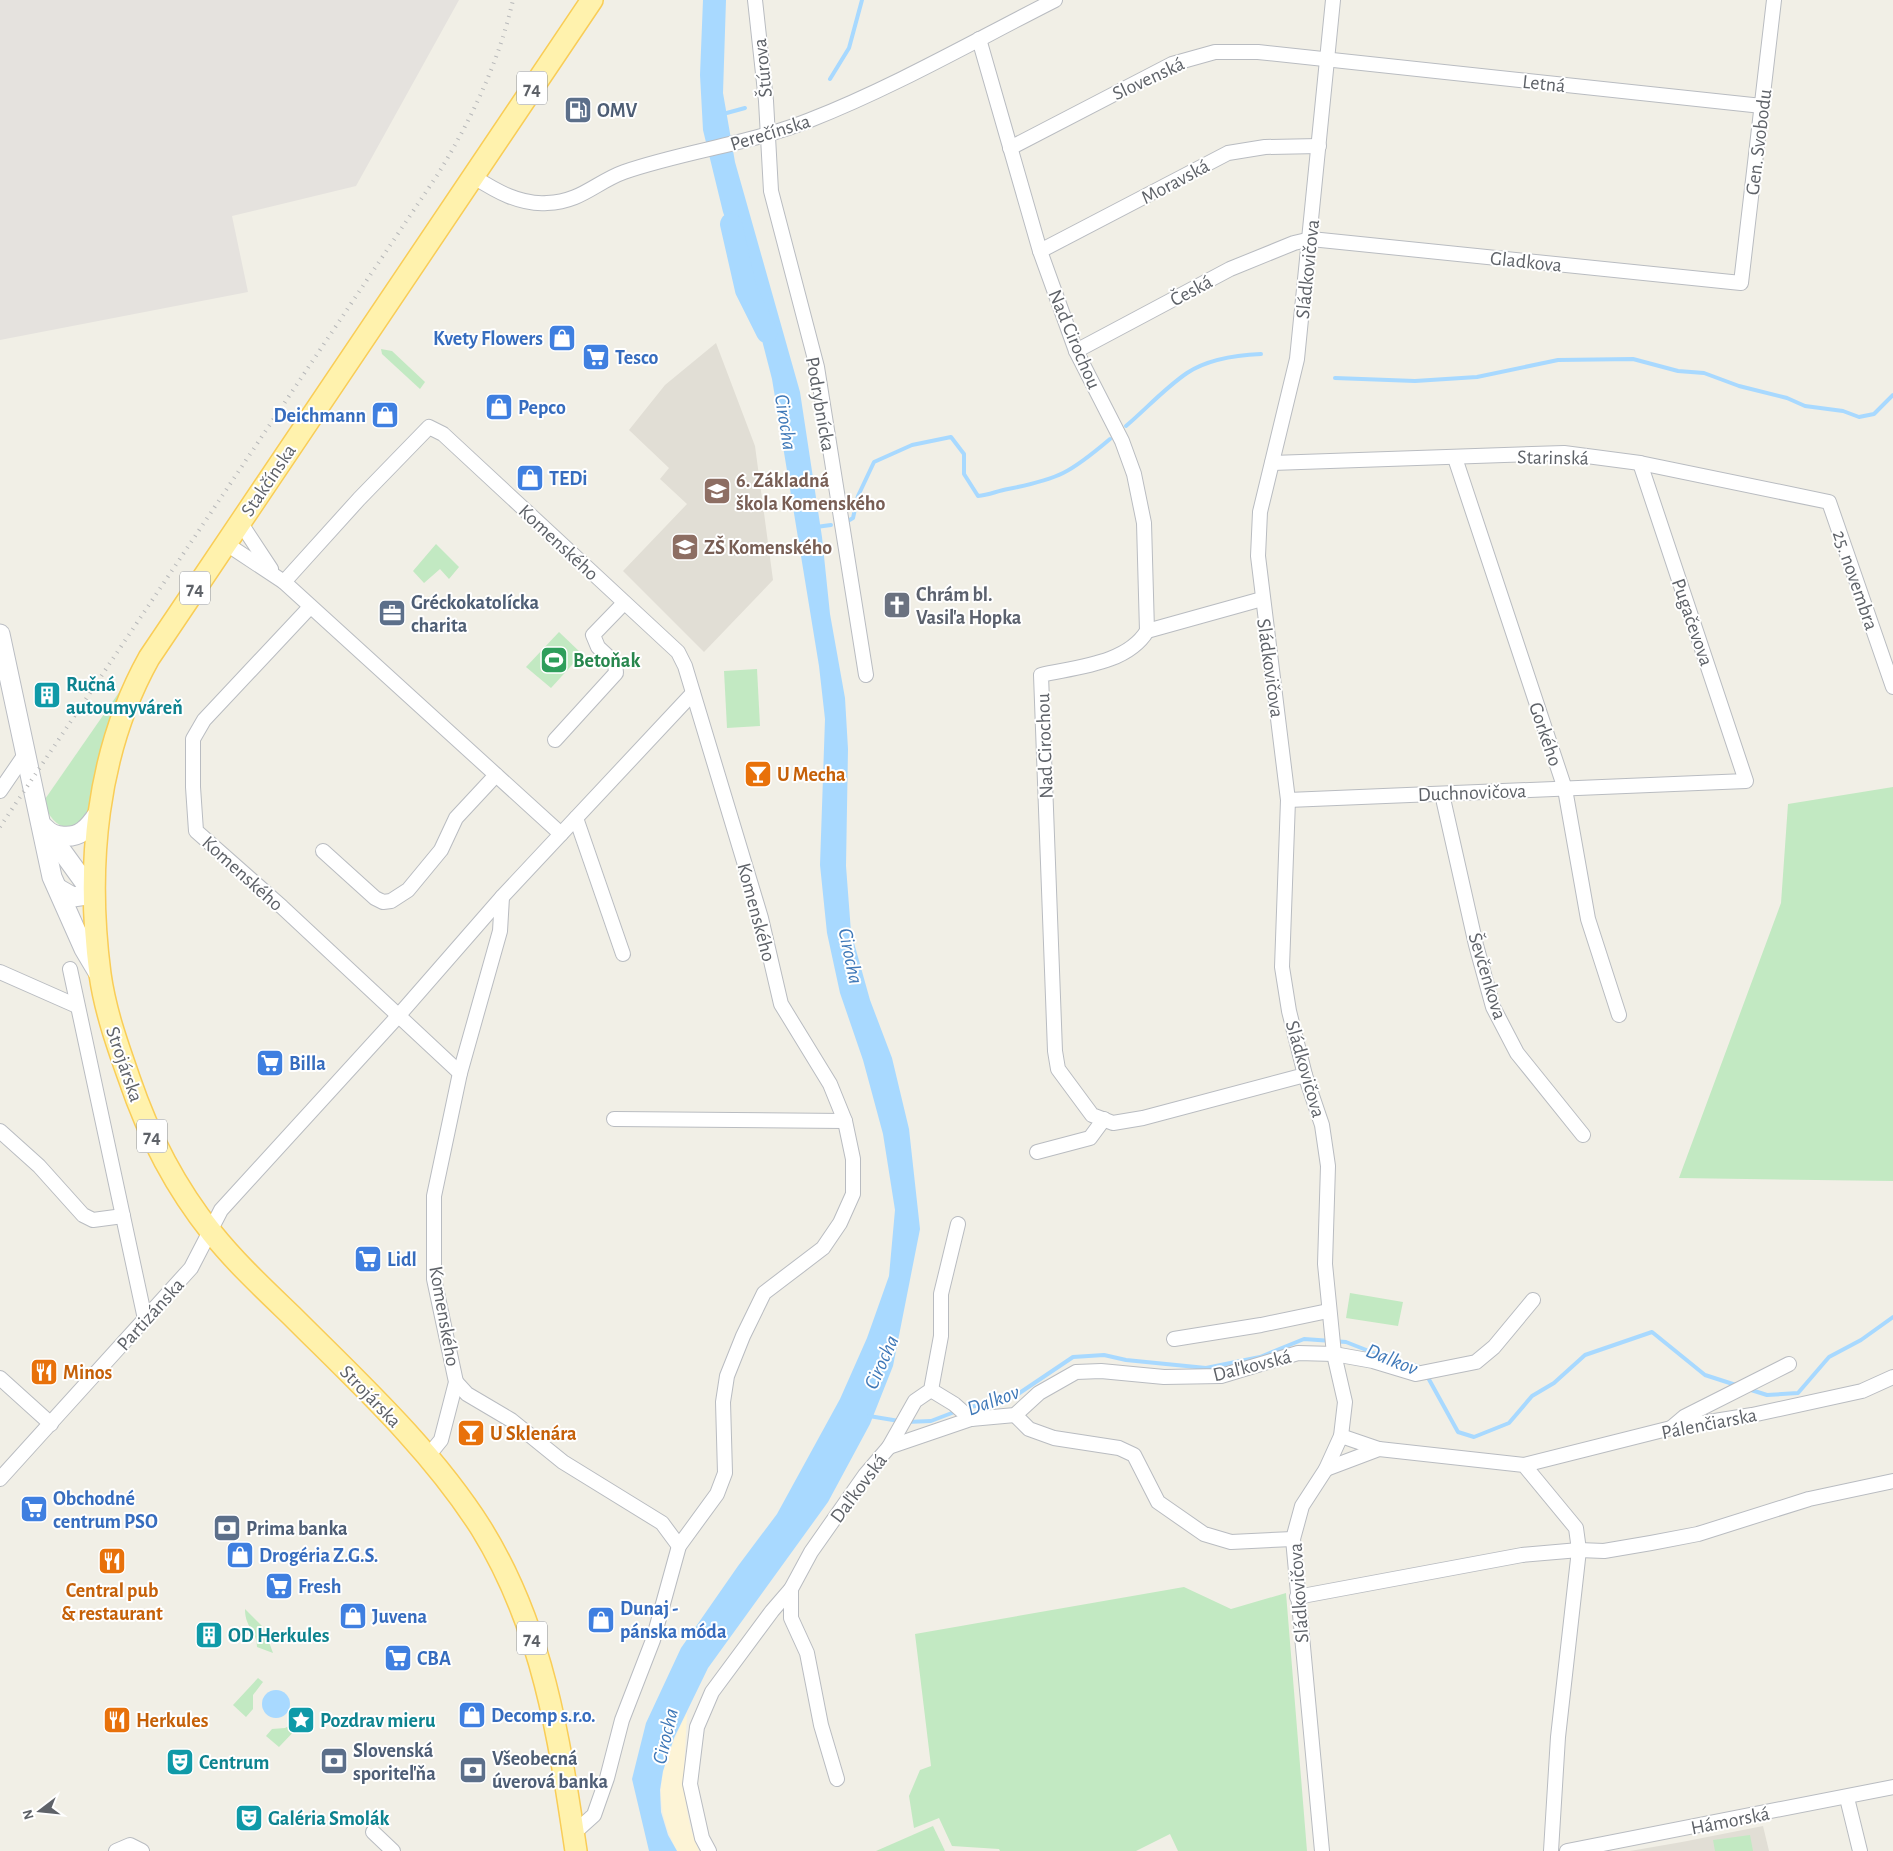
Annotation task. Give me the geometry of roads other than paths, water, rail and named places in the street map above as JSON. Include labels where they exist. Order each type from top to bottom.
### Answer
[{"type":"main road","name":"Stakčínska","points":[[93,894],[94,857],[99,812],[112,749],[131,693],[164,633],[592,0]]},
{"type":"main road","name":"Strojárska","points":[[0,634],[26,753],[45,828],[52,876],[84,949],[100,976]]},
{"type":"main road","points":[[45,828],[67,836],[76,835],[83,831],[99,812]]},
{"type":"main road","name":"Strojárska","points":[[45,828],[93,894],[100,976],[113,1030],[136,1099],[171,1172],[211,1232],[241,1266],[354,1378],[428,1456],[458,1494],[481,1529],[514,1588],[528,1622],[553,1716],[575,1842]]},
{"type":"main road","points":[[59,889],[73,897],[93,894]]},
{"type":"street","name":"Štúrova","points":[[755,0],[762,137]]},
{"type":"street","name":"Perečínska","points":[[474,177],[510,197],[547,203],[580,197],[622,173],[676,157],[762,137],[856,101],[1055,0]]},
{"type":"street","name":"Sládkovičova","points":[[1322,1851],[1292,1539],[1302,1506],[1326,1469],[1341,1436],[1345,1402],[1333,1346],[1328,1311],[1325,1264],[1328,1166],[1322,1125],[1289,1011],[1282,967],[1288,800],[1258,556],[1260,512],[1297,359],[1311,239],[1333,0]]},
{"type":"street","name":"Gen. Svobodu","points":[[1741,283],[1774,0]]},
{"type":"street","name":"Nad Cirochou","points":[[979,39],[1040,251],[1076,351],[1122,441],[1134,474],[1144,523],[1147,631],[1139,643],[1110,659],[1041,675],[1054,1051],[1058,1069],[1092,1115],[1104,1119]]},
{"type":"street","name":"Slovenská","points":[[1010,148],[1172,64],[1215,52],[1258,52],[1327,60]]},
{"type":"street","name":"Letná","points":[[1327,60],[1762,106]]},
{"type":"street","name":"Podrybnícka","points":[[762,137],[772,198],[817,367],[866,675]]},
{"type":"street","name":"Moravská","points":[[1040,251],[1228,153],[1266,147],[1319,146]]},
{"type":"street","name":"Gladkova","points":[[1311,239],[1741,283]]},
{"type":"street","name":"Česká","points":[[1076,351],[1230,269],[1294,242],[1311,239]]},
{"type":"street","name":"Komenského","points":[[279,578],[428,428],[442,434],[678,652],[685,666],[699,710],[761,918],[781,1004],[830,1084],[845,1121],[853,1159],[853,1194],[840,1223],[823,1248],[764,1293],[727,1376],[723,1402],[725,1473],[717,1494],[680,1546],[653,1640],[622,1720],[607,1778],[594,1816],[575,1842]]},
{"type":"street","name":"Starinská","points":[[1272,463],[1564,453],[1640,463],[1829,502]]},
{"type":"street","name":"Gorkého","points":[[1455,458],[1565,789],[1588,919],[1619,1015]]},
{"type":"street","name":"Pugačevova","points":[[1640,463],[1746,781]]},
{"type":"street","name":"25. novembra","points":[[1829,502],[1893,687]]},
{"type":"street","points":[[240,522],[279,578]]},
{"type":"street","points":[[225,543],[279,578],[561,834]]},
{"type":"street","points":[[1147,631],[1262,599]]},
{"type":"street","points":[[555,740],[616,673],[615,663],[598,647],[593,635],[624,603]]},
{"type":"street","name":"Komenského","points":[[310,607],[204,720],[194,739],[193,787],[196,830],[460,1073]]},
{"type":"street","points":[[211,1232],[221,1210],[399,1015],[502,897],[693,693]]},
{"type":"street","points":[[682,704],[699,710]]},
{"type":"street","points":[[0,792],[26,753]]},
{"type":"street","points":[[322,851],[375,898],[383,902],[391,901],[408,890],[442,850],[456,818],[496,775]]},
{"type":"street","name":"Duchnovičova","points":[[1288,800],[1746,781]]},
{"type":"street","name":"Ševčenkova","points":[[1442,794],[1476,945],[1493,1006],[1517,1053],[1583,1135]]},
{"type":"street","points":[[576,818],[623,954]]},
{"type":"street","name":"Komenského","points":[[428,1456],[441,1440],[456,1382],[434,1279],[434,1206],[460,1073],[500,930],[502,897]]},
{"type":"street","points":[[70,969],[146,1319]]},
{"type":"street","points":[[0,972],[77,1006]]},
{"type":"street","points":[[1037,1152],[1090,1138],[1104,1119],[1113,1123],[1143,1118],[1306,1075]]},
{"type":"street","points":[[614,1119],[845,1121]]},
{"type":"street","points":[[0,1131],[39,1166],[83,1215],[93,1220],[123,1216]]},
{"type":"street","points":[[889,1447],[914,1401],[931,1390],[941,1336],[941,1294],[958,1224]]},
{"type":"street","name":"Partizánska","points":[[0,1479],[191,1268],[211,1232]]},
{"type":"street","name":"Daľkovská","points":[[709,1851],[702,1838],[690,1784],[697,1726],[712,1692],[772,1611],[791,1589],[811,1552],[865,1475],[889,1447],[969,1418],[1015,1416],[1039,1393],[1076,1372],[1101,1371],[1164,1377],[1221,1376],[1298,1353],[1333,1346],[1373,1361],[1418,1374],[1476,1362],[1494,1347],[1533,1300]]},
{"type":"street","points":[[1174,1338],[1261,1325],[1328,1311]]},
{"type":"street","points":[[1671,1428],[1684,1417],[1733,1394],[1788,1364]]},
{"type":"street","name":"Pálenčiarska","points":[[1341,1436],[1379,1449],[1524,1465],[1671,1428],[1752,1415],[1862,1391],[1893,1377]]},
{"type":"street","points":[[0,1378],[51,1424]]},
{"type":"street","name":"Komenského","points":[[456,1382],[467,1394],[510,1420],[563,1462],[662,1523],[680,1546]]},
{"type":"street","points":[[931,1390],[954,1404],[969,1418]]},
{"type":"street","points":[[1015,1416],[1029,1429],[1054,1438],[1118,1448],[1134,1455],[1158,1502],[1204,1534],[1230,1542],[1292,1539]]},
{"type":"street","name":"Pálenčiarska","points":[[1326,1469],[1379,1449]]},
{"type":"street","points":[[1524,1465],[1576,1528],[1579,1550],[1558,1736],[1551,1851]]},
{"type":"street","points":[[1297,1597],[1522,1555],[1579,1550],[1604,1551],[1698,1534],[1809,1499],[1893,1481]]},
{"type":"street","name":"Daľkovská","points":[[791,1589],[791,1618],[807,1653],[821,1725],[837,1779]]},
{"type":"street","points":[[772,1611],[791,1618]]},
{"type":"street","name":"Hámorská","points":[[1567,1851],[1847,1798],[1893,1787]]},
{"type":"street","points":[[1847,1798],[1860,1851]]},
{"type":"street","points":[[373,1832],[393,1851]]},
{"type":"street","points":[[116,1851],[130,1845],[141,1850]]},
{"type":"water","points":[[703,0],[726,0],[723,93],[735,162],[800,392],[822,537],[830,614],[845,698],[848,749],[846,866],[851,932],[870,1000],[892,1058],[909,1129],[920,1229],[893,1366],[870,1424],[828,1502],[708,1668],[674,1738],[663,1771],[660,1790],[661,1812],[668,1835],[677,1851],[649,1851],[632,1779],[646,1723],[681,1648],[777,1514],[840,1399],[867,1338],[889,1276],[895,1210],[883,1134],[863,1060],[840,993],[827,933],[820,865],[825,719],[819,666],[772,379],[746,278],[723,212],[703,130],[700,75]]},
{"type":"water","points":[[276,1690],[286,1694],[290,1704],[286,1714],[276,1718],[266,1714],[262,1704],[266,1694]]},
{"type":"waterway","points":[[830,79],[849,48],[862,0]]},
{"type":"waterway","points":[[723,114],[745,108]]},
{"type":"waterway","name":"Cirocha","points":[[731,224],[746,290],[767,332]]},
{"type":"waterway","points":[[1126,426],[1171,385],[1195,368],[1223,359],[1261,354]]},
{"type":"waterway","points":[[1335,378],[1415,381],[1477,377],[1558,360],[1633,359],[1678,371],[1704,373],[1739,386],[1787,398],[1805,406],[1843,411],[1859,417],[1874,414],[1893,395]]},
{"type":"waterway","points":[[846,522],[853,518],[858,496],[874,462],[912,445],[951,437],[964,454],[964,474],[978,496],[1052,478],[1074,467],[1110,439]]},
{"type":"waterway","points":[[816,527],[831,525]]},
{"type":"waterway","name":"Dalkov","points":[[1748,1389],[1767,1395],[1798,1393],[1829,1357],[1861,1340],[1893,1317]]},
{"type":"waterway","name":"Dalkov","points":[[1426,1374],[1458,1432],[1474,1437],[1509,1423],[1532,1396],[1554,1383],[1585,1355],[1652,1332],[1705,1375],[1739,1386]]},
{"type":"waterway","name":"Dalkov","points":[[964,1409],[1018,1394],[1073,1357],[1104,1355],[1126,1360],[1206,1368],[1260,1357],[1304,1339],[1346,1342],[1379,1355],[1423,1368]]},
{"type":"waterway","name":"Dalkov","points":[[906,1422],[931,1421],[957,1411]]},
{"type":"waterway","name":"Dalkov","points":[[869,1416],[899,1421]]},
{"type":"railway","points":[[0,827],[438,174],[462,133],[483,90],[500,46],[513,0]]},
{"type":"place","name":"OMV","points":[[578,110]]},
{"type":"place","name":"Kvety Flowers","points":[[562,338]]},
{"type":"place","name":"Tesco","points":[[596,357]]},
{"type":"place","name":"Pepco","points":[[499,407]]},
{"type":"place","name":"Deichmann","points":[[385,415]]},
{"type":"place","name":"TEDi","points":[[530,478]]},
{"type":"place","name":"6. Základná škola Komenského","points":[[717,491]]},
{"type":"place","name":"ZŠ Komenského","points":[[685,547]]},
{"type":"place","name":"Chrám bl. Vasiľa Hopka","points":[[897,605]]},
{"type":"place","name":"Gréckokatolícka charita","points":[[392,613]]},
{"type":"place","name":"Betoňak","points":[[554,660]]},
{"type":"place","name":"Ručná autoumyváreň","points":[[47,695]]},
{"type":"place","name":"U Mecha","points":[[758,774]]},
{"type":"place","name":"Billa","points":[[270,1063]]},
{"type":"place","name":"Lidl","points":[[368,1259]]},
{"type":"place","name":"Minos","points":[[44,1372]]},
{"type":"place","name":"U Sklenára","points":[[471,1433]]},
{"type":"place","name":"Obchodné centrum PSO","points":[[34,1509]]},
{"type":"place","name":"Prima banka","points":[[227,1528]]},
{"type":"place","name":"Drogéria Z.G.S.","points":[[240,1555]]},
{"type":"place","name":"Central pub & restaurant","points":[[112,1561]]},
{"type":"place","name":"Fresh","points":[[279,1586]]},
{"type":"place","name":"Juvena","points":[[353,1616]]},
{"type":"place","name":"Dunaj - pánska móda","points":[[601,1620]]},
{"type":"place","name":"OD Herkules","points":[[209,1635]]},
{"type":"place","name":"CBA","points":[[398,1658]]},
{"type":"place","name":"Decomp s.r.o.","points":[[472,1715]]},
{"type":"place","name":"Herkules","points":[[117,1720]]},
{"type":"place","name":"Pozdrav mieru","points":[[301,1720]]},
{"type":"place","name":"Slovenská sporiteľňa","points":[[334,1761]]},
{"type":"place","name":"Centrum","points":[[180,1762]]},
{"type":"place","name":"Všeobecná úverová banka","points":[[473,1770]]},
{"type":"place","name":"Galéria Smolák","points":[[249,1818]]}]
